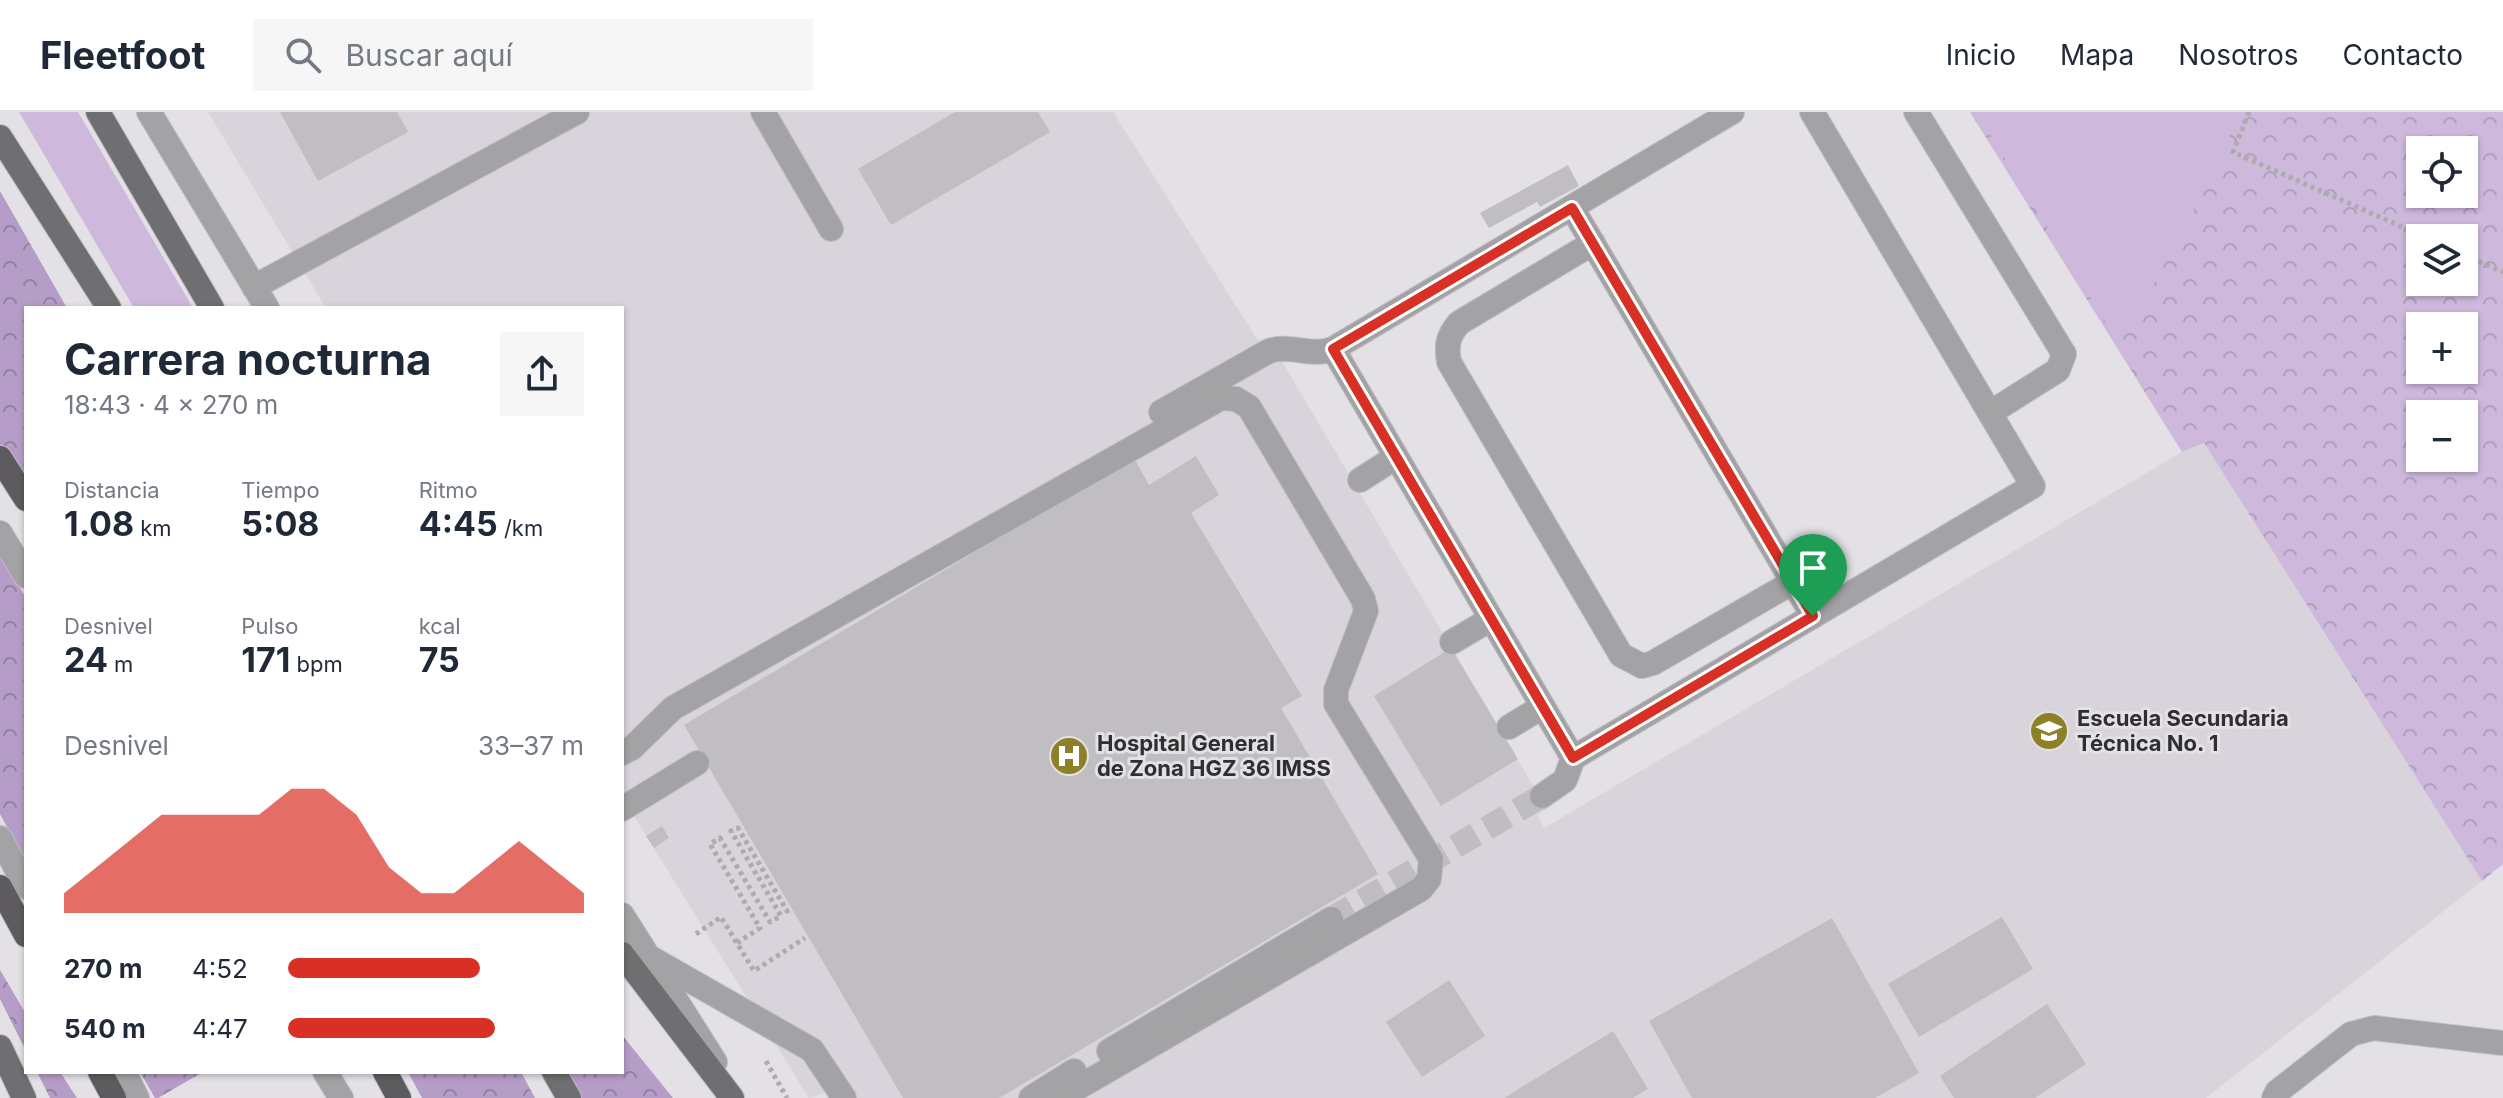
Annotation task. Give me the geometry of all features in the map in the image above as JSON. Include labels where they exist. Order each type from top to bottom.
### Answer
[{"type":"highway","points":[[0,458],[24,496]]},
{"type":"highway","points":[[0,887],[24,931]]},
{"type":"highway","points":[[101,1074],[114,1098]]},
{"type":"highway","points":[[386,1074],[399,1098]]},
{"type":"main road","points":[[98,112],[211,306]]},
{"type":"main road","points":[[0,137],[108,306]]},
{"type":"main road","points":[[624,957],[735,1098]]},
{"type":"main road","points":[[0,1047],[24,1098]]},
{"type":"main road","points":[[555,1074],[569,1098]]},
{"type":"street","points":[[149,112],[266,306]]},
{"type":"street","points":[[254,287],[577,112]]},
{"type":"street","points":[[763,112],[831,229]]},
{"type":"street","points":[[624,748],[670,694],[1269,351],[1286,348],[1323,353],[1333,349],[1732,112]]},
{"type":"street","points":[[1542,796],[1565,780],[1573,758],[2033,486],[1812,112]]},
{"type":"street","points":[[1916,112],[2064,354],[2058,370],[1990,413]]},
{"type":"street","points":[[1572,208],[1813,616]]},
{"type":"street","points":[[1593,243],[1459,323],[1450,333],[1446,348],[1449,362],[1621,655],[1642,666],[1653,663],[1793,582]]},
{"type":"street","points":[[1333,349],[1573,758]]},
{"type":"street","points":[[624,750],[632,748],[673,708],[1221,398],[1236,399],[1249,407],[1363,599],[1366,611],[1336,690],[1336,704],[1431,859],[1432,869],[1421,889],[1060,1098]]},
{"type":"street","points":[[1360,480],[1396,457]]},
{"type":"street","points":[[0,533],[24,573]]},
{"type":"street","points":[[1452,642],[1491,619]]},
{"type":"street","points":[[1509,727],[1542,707]]},
{"type":"street","points":[[624,808],[697,763]]},
{"type":"street","points":[[0,838],[24,883]]},
{"type":"street","points":[[624,918],[735,1098]]},
{"type":"street","points":[[1031,1098],[1331,919]]},
{"type":"street","points":[[649,957],[812,1050],[844,1098]]},
{"type":"street","points":[[2274,1098],[2277,1092],[2351,1034],[2374,1028],[2395,1028],[2503,1043]]},
{"type":"street","points":[[125,1074],[137,1098]]},
{"type":"street","points":[[326,1074],[341,1098]]},
{"type":"path","points":[[2249,112],[2233,152],[2406,229]]},
{"type":"path","points":[[2478,261],[2503,272]]},
{"type":"path","points":[[737,943],[760,928],[710,844],[720,838],[770,922],[781,916],[731,831],[738,828],[787,911],[792,908]]},
{"type":"path","points":[[696,934],[721,917],[754,971],[805,938]]},
{"type":"path","points":[[763,1056],[787,1098]]},
{"type":"shaded area","points":[[208,112],[1113,112],[1257,339],[1277,353],[1547,809],[1537,815],[1544,828],[2182,452],[2204,443],[2482,881],[2206,1098],[830,1098],[827,1092],[809,1098],[624,800],[624,306],[325,306]]},
{"type":"green space","points":[[19,112],[78,112],[192,306],[133,306]]},
{"type":"green space","points":[[1970,112],[2503,112],[2503,864],[2482,881],[2204,443],[2182,452]]},
{"type":"green space","points":[[1976,112],[2239,112],[2219,164],[2141,307],[2110,329]]},
{"type":"green space","points":[[0,191],[66,306],[24,306],[24,485],[0,444]]},
{"type":"green space","points":[[0,555],[24,595],[24,858],[0,814]]},
{"type":"green space","points":[[0,970],[24,1011],[24,1047],[0,999]]},
{"type":"green space","points":[[624,1037],[673,1098],[576,1098],[562,1074],[624,1074]]},
{"type":"green space","points":[[38,1074],[61,1074],[77,1098],[50,1098]]},
{"type":"green space","points":[[141,1074],[200,1074],[158,1098],[155,1098]]},
{"type":"green space","points":[[409,1074],[522,1074],[535,1098],[422,1098]]},
{"type":"building","points":[[280,112],[397,112],[408,132],[318,181]]},
{"type":"building","points":[[955,112],[1038,112],[1050,132],[891,225],[858,169]]},
{"type":"building","points":[[1568,165],[1579,186],[1540,207],[1537,202],[1489,228],[1480,213]]},
{"type":"building","name":"Hospital General de Zona HGZ 36 IMSS","points":[[1196,456],[1219,495],[1191,513],[1302,696],[1281,708],[1378,874],[999,1098],[903,1098],[684,725],[1134,458],[1149,485]]},
{"type":"building","points":[[1451,648],[1518,759],[1441,806],[1374,696]]},
{"type":"building","points":[[662,826],[669,838],[654,848],[646,836]]},
{"type":"building","points":[[2002,917],[2033,969],[1919,1037],[1888,984]]},
{"type":"building","points":[[1832,918],[1919,1073],[1875,1098],[1692,1098],[1649,1021]]},
{"type":"building","points":[[1449,980],[1485,1036],[1422,1077],[1386,1022]]},
{"type":"building","points":[[2047,1004],[2086,1064],[2035,1098],[1954,1098],[1940,1076]]},
{"type":"building","points":[[1613,1031],[1648,1089],[1633,1098],[1504,1098]]},
{"type":"tunnel","points":[[1331,919],[1542,796]]},
{"type":"place","name":"Escuela Secundaria Técnica No. 1","points":[[2049,731]]},
{"type":"place","name":"Hospital General de Zona HGZ 36 IMSS","points":[[1069,756]]},
{"type":"route","points":[[1572,208],[1813,616],[1573,758],[1333,349],[1572,208]]}]
